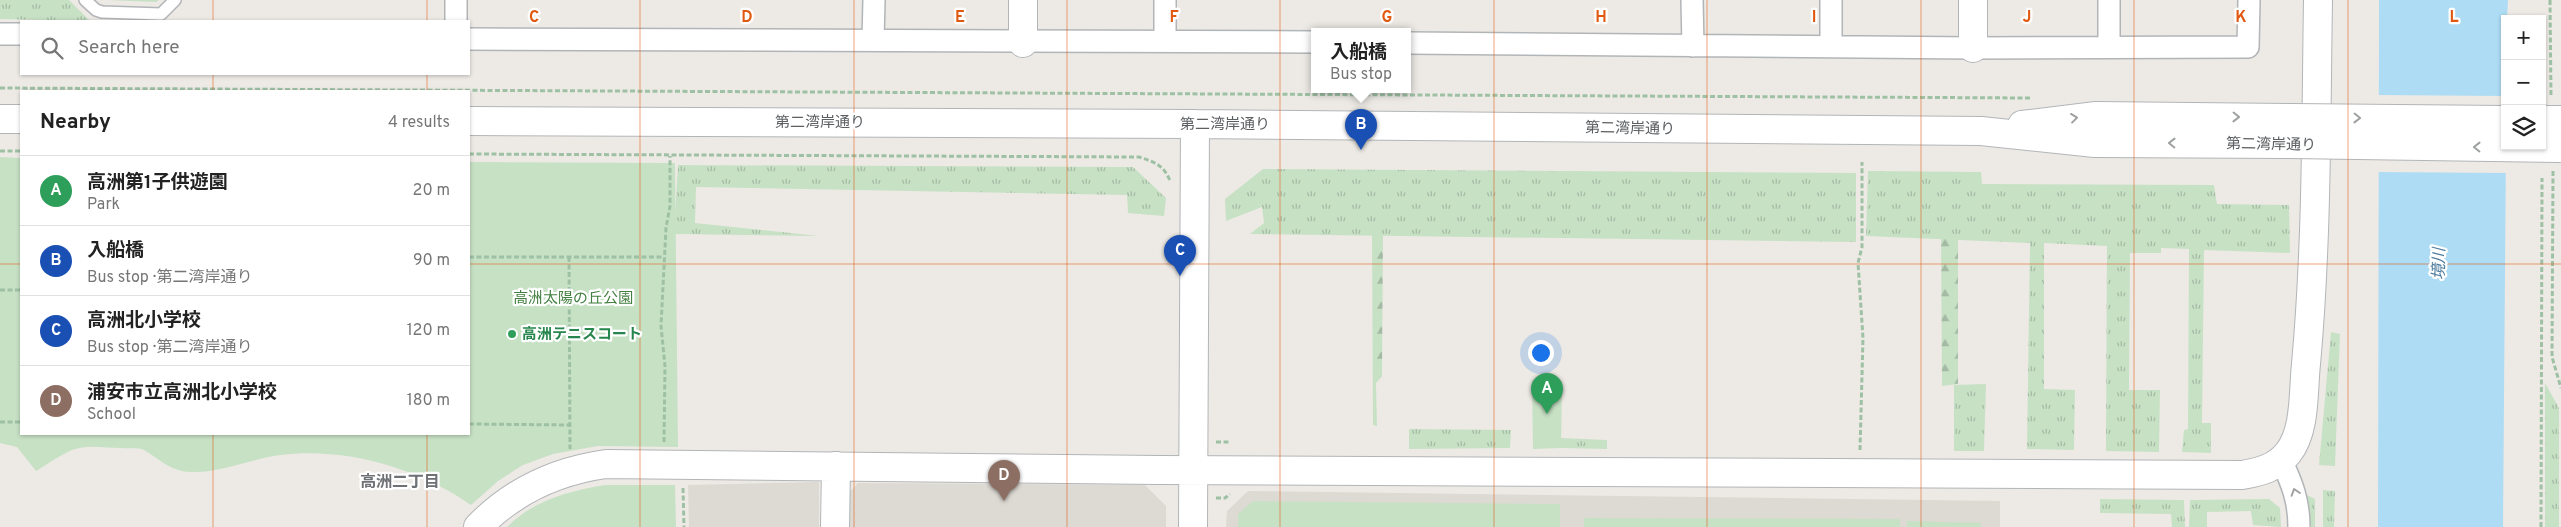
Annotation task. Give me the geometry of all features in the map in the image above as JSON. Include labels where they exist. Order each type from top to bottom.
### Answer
[{"type":"street","points":[[456,0],[456,20]]},
{"type":"street","points":[[873,40],[874,0]]},
{"type":"street","points":[[1023,42],[1024,0]]},
{"type":"street","points":[[1165,0],[1165,40]]},
{"type":"street","points":[[1692,0],[1693,46]]},
{"type":"street","points":[[1830,46],[1831,0]]},
{"type":"street","points":[[1973,0],[1973,48]]},
{"type":"street","points":[[2109,0],[2109,47]]},
{"type":"street","points":[[1411,43],[1973,48],[2248,47],[2249,0]]},
{"type":"street","points":[[478,527],[517,494],[544,480],[580,468],[606,464],[1194,470],[2242,475],[2260,472],[2281,460],[2289,452],[2300,419],[2314,262],[2318,0]]},
{"type":"street","points":[[0,34],[20,34]]},
{"type":"street","points":[[470,39],[1311,42]]},
{"type":"street","name":"第二湾岸通り","points":[[1981,131],[2096,116],[2501,120]]},
{"type":"street","points":[[0,119],[20,119]]},
{"type":"street","points":[[2546,120],[2561,120]]},
{"type":"street","name":"第二湾岸通り","points":[[470,121],[1195,124],[1981,131],[2095,143],[2561,148]]},
{"type":"street","points":[[1194,527],[1195,124]]},
{"type":"street","points":[[2281,460],[2294,488],[2299,505],[2298,527]]},
{"type":"street","points":[[835,527],[836,466]]},
{"type":"lane","points":[[85,0],[96,10],[102,12],[161,14],[175,0]]},
{"type":"path","points":[[2550,0],[2550,76]]},
{"type":"path","points":[[0,88],[402,90]]},
{"type":"path","points":[[470,90],[2008,98]]},
{"type":"path","points":[[0,150],[20,151]]},
{"type":"path","points":[[470,154],[1139,158],[1155,162],[1164,168],[1171,183]]},
{"type":"path","points":[[664,450],[665,366],[661,326],[666,228],[670,206],[670,156]]},
{"type":"path","points":[[1860,455],[1863,338],[1858,263],[1862,247],[1862,162]]},
{"type":"path","points":[[2541,527],[2542,178]]},
{"type":"path","points":[[2554,182],[2552,357],[2561,388]]},
{"type":"path","points":[[470,257],[664,257]]},
{"type":"path","points":[[569,257],[570,454]]},
{"type":"path","points":[[0,290],[20,290]]},
{"type":"path","points":[[0,422],[20,422]]},
{"type":"path","points":[[470,424],[570,425]]},
{"type":"path","points":[[682,482],[684,527]]},
{"type":"shaded area","points":[[819,482],[819,527],[689,527],[688,485]]},
{"type":"shaded area","points":[[858,483],[1145,485],[1166,506],[1166,527],[847,527],[847,495]]},
{"type":"shaded area","points":[[1248,491],[2000,501],[2000,527],[1226,527],[1227,511]]},
{"type":"green space","points":[[0,0],[69,0],[89,20],[45,20],[0,19]]},
{"type":"green space","points":[[108,0],[159,0],[156,2]]},
{"type":"green space","name":"高洲太陽の丘公園","points":[[0,157],[20,158],[20,435],[470,435],[470,162],[675,163],[678,447],[598,446],[553,454],[523,465],[498,481],[471,505],[428,480],[405,471],[380,463],[330,454],[280,455],[225,468],[191,472],[178,470],[142,449],[90,447],[72,450],[36,471],[17,447],[0,443]]},
{"type":"green space","points":[[678,165],[1133,167],[1166,198],[1164,216],[1128,213],[1127,195],[696,187],[695,223],[819,236],[674,234]]},
{"type":"green space","points":[[1263,169],[1856,173],[1856,242],[1250,234],[1264,223],[1262,207],[1226,221],[1225,199]]},
{"type":"green space","points":[[1868,171],[1981,172],[1982,184],[2214,185],[2217,204],[2289,205],[2290,253],[2204,250],[2202,423],[2211,423],[2211,453],[2182,452],[2184,430],[2188,429],[2189,249],[2161,248],[2161,253],[2130,253],[2129,390],[2160,390],[2159,452],[2106,451],[2107,246],[2044,243],[2044,389],[2075,390],[2074,450],[2027,449],[2030,243],[1866,236]]},
{"type":"green space","points":[[1372,235],[1383,235],[1382,376],[1376,383],[1377,426],[1373,425]]},
{"type":"green space","points":[[1941,239],[1958,239],[1958,384],[1942,386]]},
{"type":"green space","points":[[2331,332],[2340,334],[2335,466],[2319,465]]},
{"type":"green space","points":[[1532,380],[1562,381],[1561,448],[1533,449]]},
{"type":"green space","points":[[2545,383],[2559,408],[2559,527],[2545,527]]},
{"type":"green space","points":[[1986,384],[1984,451],[1954,451],[1954,385]]},
{"type":"green space","points":[[1409,429],[1511,430],[1510,448],[1409,449]]},
{"type":"green space","points":[[1561,438],[1607,440],[1607,449],[1561,448]]},
{"type":"green space","points":[[605,485],[675,485],[676,527],[507,527],[540,503],[578,490]]},
{"type":"green space","points":[[2323,490],[2335,491],[2334,527],[2323,527]]},
{"type":"green space","points":[[2305,494],[2315,499],[2315,527],[2304,527]]},
{"type":"green space","points":[[2100,499],[2184,500],[2185,527],[2172,527],[2171,514],[2100,513]]},
{"type":"green space","points":[[2269,499],[2280,508],[2281,527],[2253,525],[2251,511],[2207,512],[2207,527],[2189,527],[2190,500]]},
{"type":"green space","points":[[1253,501],[1560,504],[1560,527],[1238,527],[1238,514]]},
{"type":"green space","points":[[1584,518],[1900,519],[1900,527],[1584,527]]},
{"type":"green space","points":[[1907,521],[1981,523],[1981,527],[1907,527]]},
{"type":"water","name":"境川","points":[[2379,0],[2508,0],[2507,15],[2501,15],[2501,150],[2506,150],[2503,527],[2378,527]]},
{"type":"pier","points":[[2376,95],[2501,96],[2501,150],[2509,150],[2509,173],[2376,172]]},
{"type":"place","name":"入船橋","points":[[1361,150]]},
{"type":"place","name":"高洲北小学校","points":[[1180,276]]},
{"type":"place","name":"高洲テニスコート","points":[[512,334]]},
{"type":"place","name":"高洲第1子供遊園","points":[[1547,414]]},
{"type":"place","name":"浦安市立高洲北小学校","points":[[1004,501]]},
{"type":"district","name":"高洲二丁目","points":[[400,481]]}]
